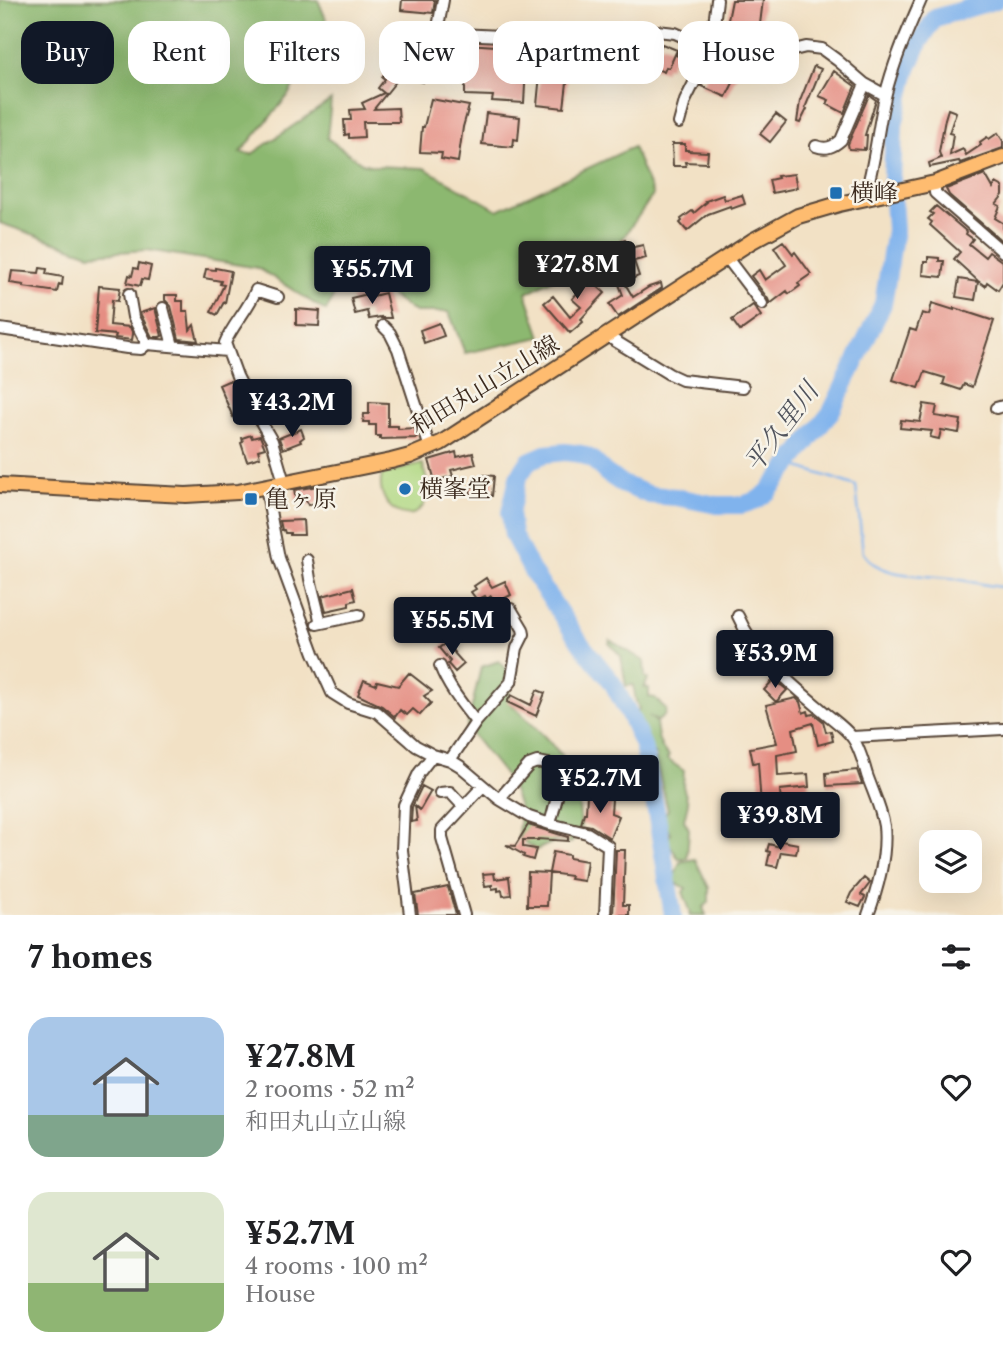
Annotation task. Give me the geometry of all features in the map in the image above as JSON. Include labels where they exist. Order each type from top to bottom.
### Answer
[{"type":"main road","name":"和田丸山立山線","points":[[0,485],[186,495],[238,492],[391,461],[430,449],[727,258],[798,216],[868,197],[932,184],[1003,156]]},
{"type":"street","points":[[443,0],[437,33],[628,42],[657,31],[678,34]]},
{"type":"street","points":[[714,21],[717,0]]},
{"type":"street","points":[[868,197],[885,96],[901,44],[921,0]]},
{"type":"street","points":[[799,49],[822,49],[865,85],[885,96]]},
{"type":"street","points":[[679,123],[693,84]]},
{"type":"street","points":[[816,146],[834,147],[841,140],[865,85]]},
{"type":"street","points":[[932,184],[935,193],[1003,252]]},
{"type":"street","points":[[727,258],[762,304]]},
{"type":"street","points":[[278,297],[256,290],[250,305],[225,343],[254,410],[272,441],[284,482]]},
{"type":"street","points":[[130,294],[133,317],[147,344]]},
{"type":"street","points":[[163,308],[173,346]]},
{"type":"street","points":[[383,326],[398,349],[430,449]]},
{"type":"street","points":[[0,329],[127,348],[141,349],[147,344],[227,351]]},
{"type":"street","points":[[607,336],[682,380],[743,387]]},
{"type":"street","points":[[266,486],[279,558],[323,676],[332,693],[348,703],[377,712],[416,746],[460,766],[499,799],[529,817],[587,833],[608,846],[605,915]]},
{"type":"street","points":[[307,560],[321,624]]},
{"type":"street","points":[[450,760],[476,722],[511,682],[517,648],[524,634],[512,609]]},
{"type":"street","points":[[304,627],[359,615]]},
{"type":"street","points":[[738,616],[744,631],[769,661],[852,737],[880,810],[884,828],[881,873],[868,915]]},
{"type":"street","points":[[440,666],[444,678],[476,722]]},
{"type":"street","points":[[852,737],[1003,729]]},
{"type":"street","points":[[410,915],[402,850],[404,805],[419,773],[433,755]]},
{"type":"street","points":[[499,799],[530,765],[537,762],[553,765]]},
{"type":"street","points":[[550,824],[562,778]]},
{"type":"street","points":[[464,915],[442,830],[483,786]]},
{"type":"street","points":[[440,793],[450,792],[463,806]]},
{"type":"green space","points":[[0,0],[318,0],[327,21],[244,21],[244,84],[294,84],[287,97],[240,153],[252,154],[331,100],[327,138],[362,163],[424,168],[498,210],[633,147],[653,195],[619,244],[526,293],[541,337],[465,353],[449,312],[415,312],[375,285],[338,287],[326,311],[258,268],[147,250],[90,254],[0,223]]},
{"type":"green space","points":[[423,464],[427,486],[425,501],[419,510],[411,514],[392,508],[385,500],[381,488],[382,474]]},
{"type":"green space","points":[[610,640],[644,661],[645,677],[648,679],[644,688],[649,688],[649,697],[655,698],[666,709],[665,715],[658,721],[649,716],[656,722],[661,745],[669,756],[667,759],[684,771],[683,786],[688,803],[684,820],[689,829],[687,858],[678,858],[666,839],[671,834],[666,831],[662,816],[668,810],[656,756],[644,743],[636,723],[635,713],[639,709],[633,685],[626,686],[621,656],[609,643]]},
{"type":"green space","points":[[499,661],[511,675],[509,702],[575,770],[581,826],[571,843],[556,841],[536,850],[518,837],[520,810],[510,782],[467,728],[481,667]]},
{"type":"green space","points":[[695,859],[709,888],[709,902],[703,908],[706,915],[690,915],[683,892],[686,888],[672,881],[680,862]]},
{"type":"building","points":[[402,0],[435,0],[433,13],[401,10]]},
{"type":"building","points":[[732,0],[763,0],[760,21],[728,21]]},
{"type":"building","points":[[479,45],[493,46],[493,84],[525,84],[524,103],[492,101],[493,96],[465,95],[465,84],[479,84]]},
{"type":"building","points":[[664,45],[677,50],[669,68],[666,67],[664,72]]},
{"type":"building","points":[[814,66],[821,69],[800,123],[797,122],[800,101]]},
{"type":"building","points":[[834,71],[855,86],[844,113],[827,104],[829,100],[819,96]]},
{"type":"building","points":[[381,84],[394,84],[374,109],[398,108],[399,122],[363,122],[364,137],[349,138],[349,134],[345,135],[344,120],[351,120],[350,110],[365,109],[362,103],[384,93],[378,88]]},
{"type":"building","points":[[539,84],[567,84],[564,108],[537,105]]},
{"type":"building","points":[[702,84],[732,84],[726,97],[701,86]]},
{"type":"building","points":[[869,95],[876,100],[865,135],[866,149],[849,149],[848,144]]},
{"type":"building","points":[[431,99],[469,106],[458,162],[441,159],[442,153],[420,152],[422,127]]},
{"type":"building","points":[[948,109],[956,112],[949,133],[953,134],[950,155],[963,149],[966,155],[981,145],[980,142],[987,137],[989,139],[998,133],[1003,141],[1003,148],[960,163],[959,161],[930,167],[929,163],[941,158],[939,152]]},
{"type":"building","points":[[486,113],[520,117],[518,140],[514,139],[513,147],[482,144]]},
{"type":"building","points":[[776,114],[786,122],[770,142],[760,134]]},
{"type":"building","points":[[672,144],[685,144],[685,150],[688,151],[708,152],[707,163],[685,162],[686,166],[673,166]]},
{"type":"building","points":[[794,174],[797,188],[772,193],[769,180]]},
{"type":"building","points":[[985,174],[993,188],[996,183],[1003,187],[1003,195],[996,204],[1000,206],[995,218],[1003,223],[1003,242],[949,195],[946,189]]},
{"type":"building","points":[[723,195],[725,200],[742,195],[745,204],[708,214],[687,231],[680,223],[681,219],[692,211],[694,213],[706,201]]},
{"type":"building","points":[[936,206],[967,232],[973,239],[969,244],[985,257],[989,252],[1003,262],[1003,282],[998,290],[987,282],[985,286],[954,259],[960,252],[930,225],[932,222],[928,219],[933,214],[930,212]]},
{"type":"building","points":[[625,239],[629,248],[643,245],[646,258],[634,261],[639,276],[624,282],[633,297],[661,283],[662,288],[618,317],[609,304],[623,295],[614,271],[617,270],[606,246]]},
{"type":"building","points":[[783,241],[811,274],[798,283],[800,286],[789,294],[787,291],[770,304],[751,276],[759,270],[765,280],[786,265],[774,247]]},
{"type":"building","points":[[928,257],[944,261],[942,277],[923,275],[924,262],[928,262]]},
{"type":"building","points":[[139,263],[151,266],[148,280],[142,279],[140,286],[127,283],[129,275],[132,276],[134,268],[138,269]]},
{"type":"building","points":[[585,266],[589,272],[585,275],[605,293],[581,319],[583,322],[570,333],[544,303],[553,296],[570,317],[581,307],[572,299],[580,290],[570,277]]},
{"type":"building","points":[[40,268],[47,269],[46,274],[63,277],[57,292],[10,283],[12,271],[39,273]]},
{"type":"building","points":[[206,269],[231,271],[225,303],[217,315],[211,312],[224,285],[220,284],[221,281],[204,278]]},
{"type":"building","points":[[959,279],[978,282],[975,300],[956,297]]},
{"type":"building","points":[[99,286],[120,288],[118,301],[112,300],[110,325],[130,327],[132,340],[95,333]]},
{"type":"building","points":[[372,293],[373,296],[385,293],[391,318],[369,319],[367,311],[355,314],[351,298]]},
{"type":"building","points":[[165,295],[177,295],[177,301],[183,301],[183,311],[188,311],[190,330],[194,325],[198,341],[179,339],[171,306],[165,300]]},
{"type":"building","points":[[932,303],[994,321],[972,387],[964,384],[961,390],[943,384],[945,378],[925,372],[919,388],[893,380],[910,329],[916,331],[922,313],[929,315]]},
{"type":"building","points":[[753,305],[761,316],[740,331],[732,320]]},
{"type":"building","points":[[155,308],[162,336],[160,337],[152,337],[140,313]]},
{"type":"building","points":[[296,309],[320,311],[319,326],[296,325]]},
{"type":"building","points":[[439,323],[444,336],[424,343],[420,330]]},
{"type":"building","points":[[231,381],[245,410],[233,417],[219,385]]},
{"type":"building","points":[[290,394],[294,410],[270,414],[270,411],[264,412],[259,403],[261,400]]},
{"type":"building","points":[[369,402],[388,403],[388,426],[398,426],[398,429],[415,428],[417,438],[380,439],[380,436],[376,436],[376,425],[363,422],[364,414],[369,414]]},
{"type":"building","points":[[924,404],[937,406],[935,416],[961,420],[959,433],[941,430],[939,439],[930,437],[932,431],[900,428],[901,420],[920,422]]},
{"type":"building","points":[[301,429],[304,437],[301,442],[283,449],[279,438]]},
{"type":"building","points":[[251,435],[252,438],[260,436],[265,448],[258,450],[260,457],[247,461],[241,443],[242,438]]},
{"type":"building","points":[[456,452],[457,457],[473,453],[476,464],[451,470],[453,476],[435,481],[429,460]]},
{"type":"building","points":[[484,475],[494,476],[492,496],[471,496],[470,487],[483,485]]},
{"type":"building","points":[[318,486],[320,497],[327,496],[329,503],[308,505],[306,500],[296,501],[294,490]]},
{"type":"building","points":[[303,520],[304,535],[290,535],[282,530],[280,521]]},
{"type":"building","points":[[486,578],[492,587],[505,581],[511,595],[503,599],[505,614],[501,616],[491,596],[477,600],[471,592],[476,589],[474,586]]},
{"type":"building","points":[[353,588],[356,600],[349,602],[349,606],[326,611],[322,596]]},
{"type":"building","points":[[447,642],[464,664],[455,672],[439,648]]},
{"type":"building","points":[[409,673],[432,691],[424,696],[431,703],[420,715],[413,709],[407,715],[400,710],[395,717],[382,706],[358,695],[364,680],[376,685],[377,681],[398,686]]},
{"type":"building","points":[[774,679],[787,690],[776,702],[764,690]]},
{"type":"building","points":[[537,690],[545,693],[536,716],[507,702],[511,695],[531,705]]},
{"type":"building","points":[[796,698],[803,713],[808,711],[809,715],[814,714],[823,721],[826,732],[831,731],[833,741],[818,745],[813,723],[793,729],[797,751],[777,755],[778,776],[808,774],[809,787],[780,790],[781,804],[761,806],[758,762],[753,763],[750,748],[777,743],[766,705]]},
{"type":"building","points":[[857,770],[862,784],[827,786],[826,773]]},
{"type":"building","points":[[422,786],[431,791],[420,810],[415,806],[417,821],[411,822],[412,807]]},
{"type":"building","points":[[587,795],[612,799],[611,813],[619,816],[610,838],[591,826],[581,824],[586,813]]},
{"type":"building","points":[[528,825],[568,837],[568,841],[523,840],[523,847],[536,849],[533,860],[523,857],[524,855],[506,845],[515,846]]},
{"type":"building","points":[[781,841],[798,844],[796,854],[781,852],[777,867],[767,865],[769,844],[780,847]]},
{"type":"building","points":[[616,850],[625,850],[623,905],[629,905],[629,915],[613,915]]},
{"type":"building","points":[[553,852],[587,861],[584,881],[549,873]]},
{"type":"building","points":[[528,872],[549,873],[547,906],[527,906]]},
{"type":"building","points":[[494,873],[495,879],[509,877],[511,895],[503,896],[502,890],[492,889],[492,885],[485,886],[483,874]]},
{"type":"building","points":[[864,878],[870,883],[861,895],[865,897],[860,907],[847,902],[851,893]]},
{"type":"building","points":[[448,887],[456,915],[418,915],[415,894]]},
{"type":"waterway","name":"平久里川","points":[[673,915],[643,746],[612,682],[581,644],[533,573],[513,535],[510,513],[518,478],[529,461],[545,454],[565,452],[592,459],[624,485],[650,495],[717,505],[742,505],[757,500],[768,492],[831,412],[883,304],[895,230],[892,183],[894,125],[906,74],[919,43],[935,18],[996,0]]},
{"type":"waterway","points":[[790,464],[856,486],[863,553],[880,567],[903,574],[1003,587]]},
{"type":"place","name":"横峰","points":[[836,193]]},
{"type":"place","name":"横峯堂","points":[[405,489]]},
{"type":"place","name":"亀ヶ原","points":[[251,499]]}]
